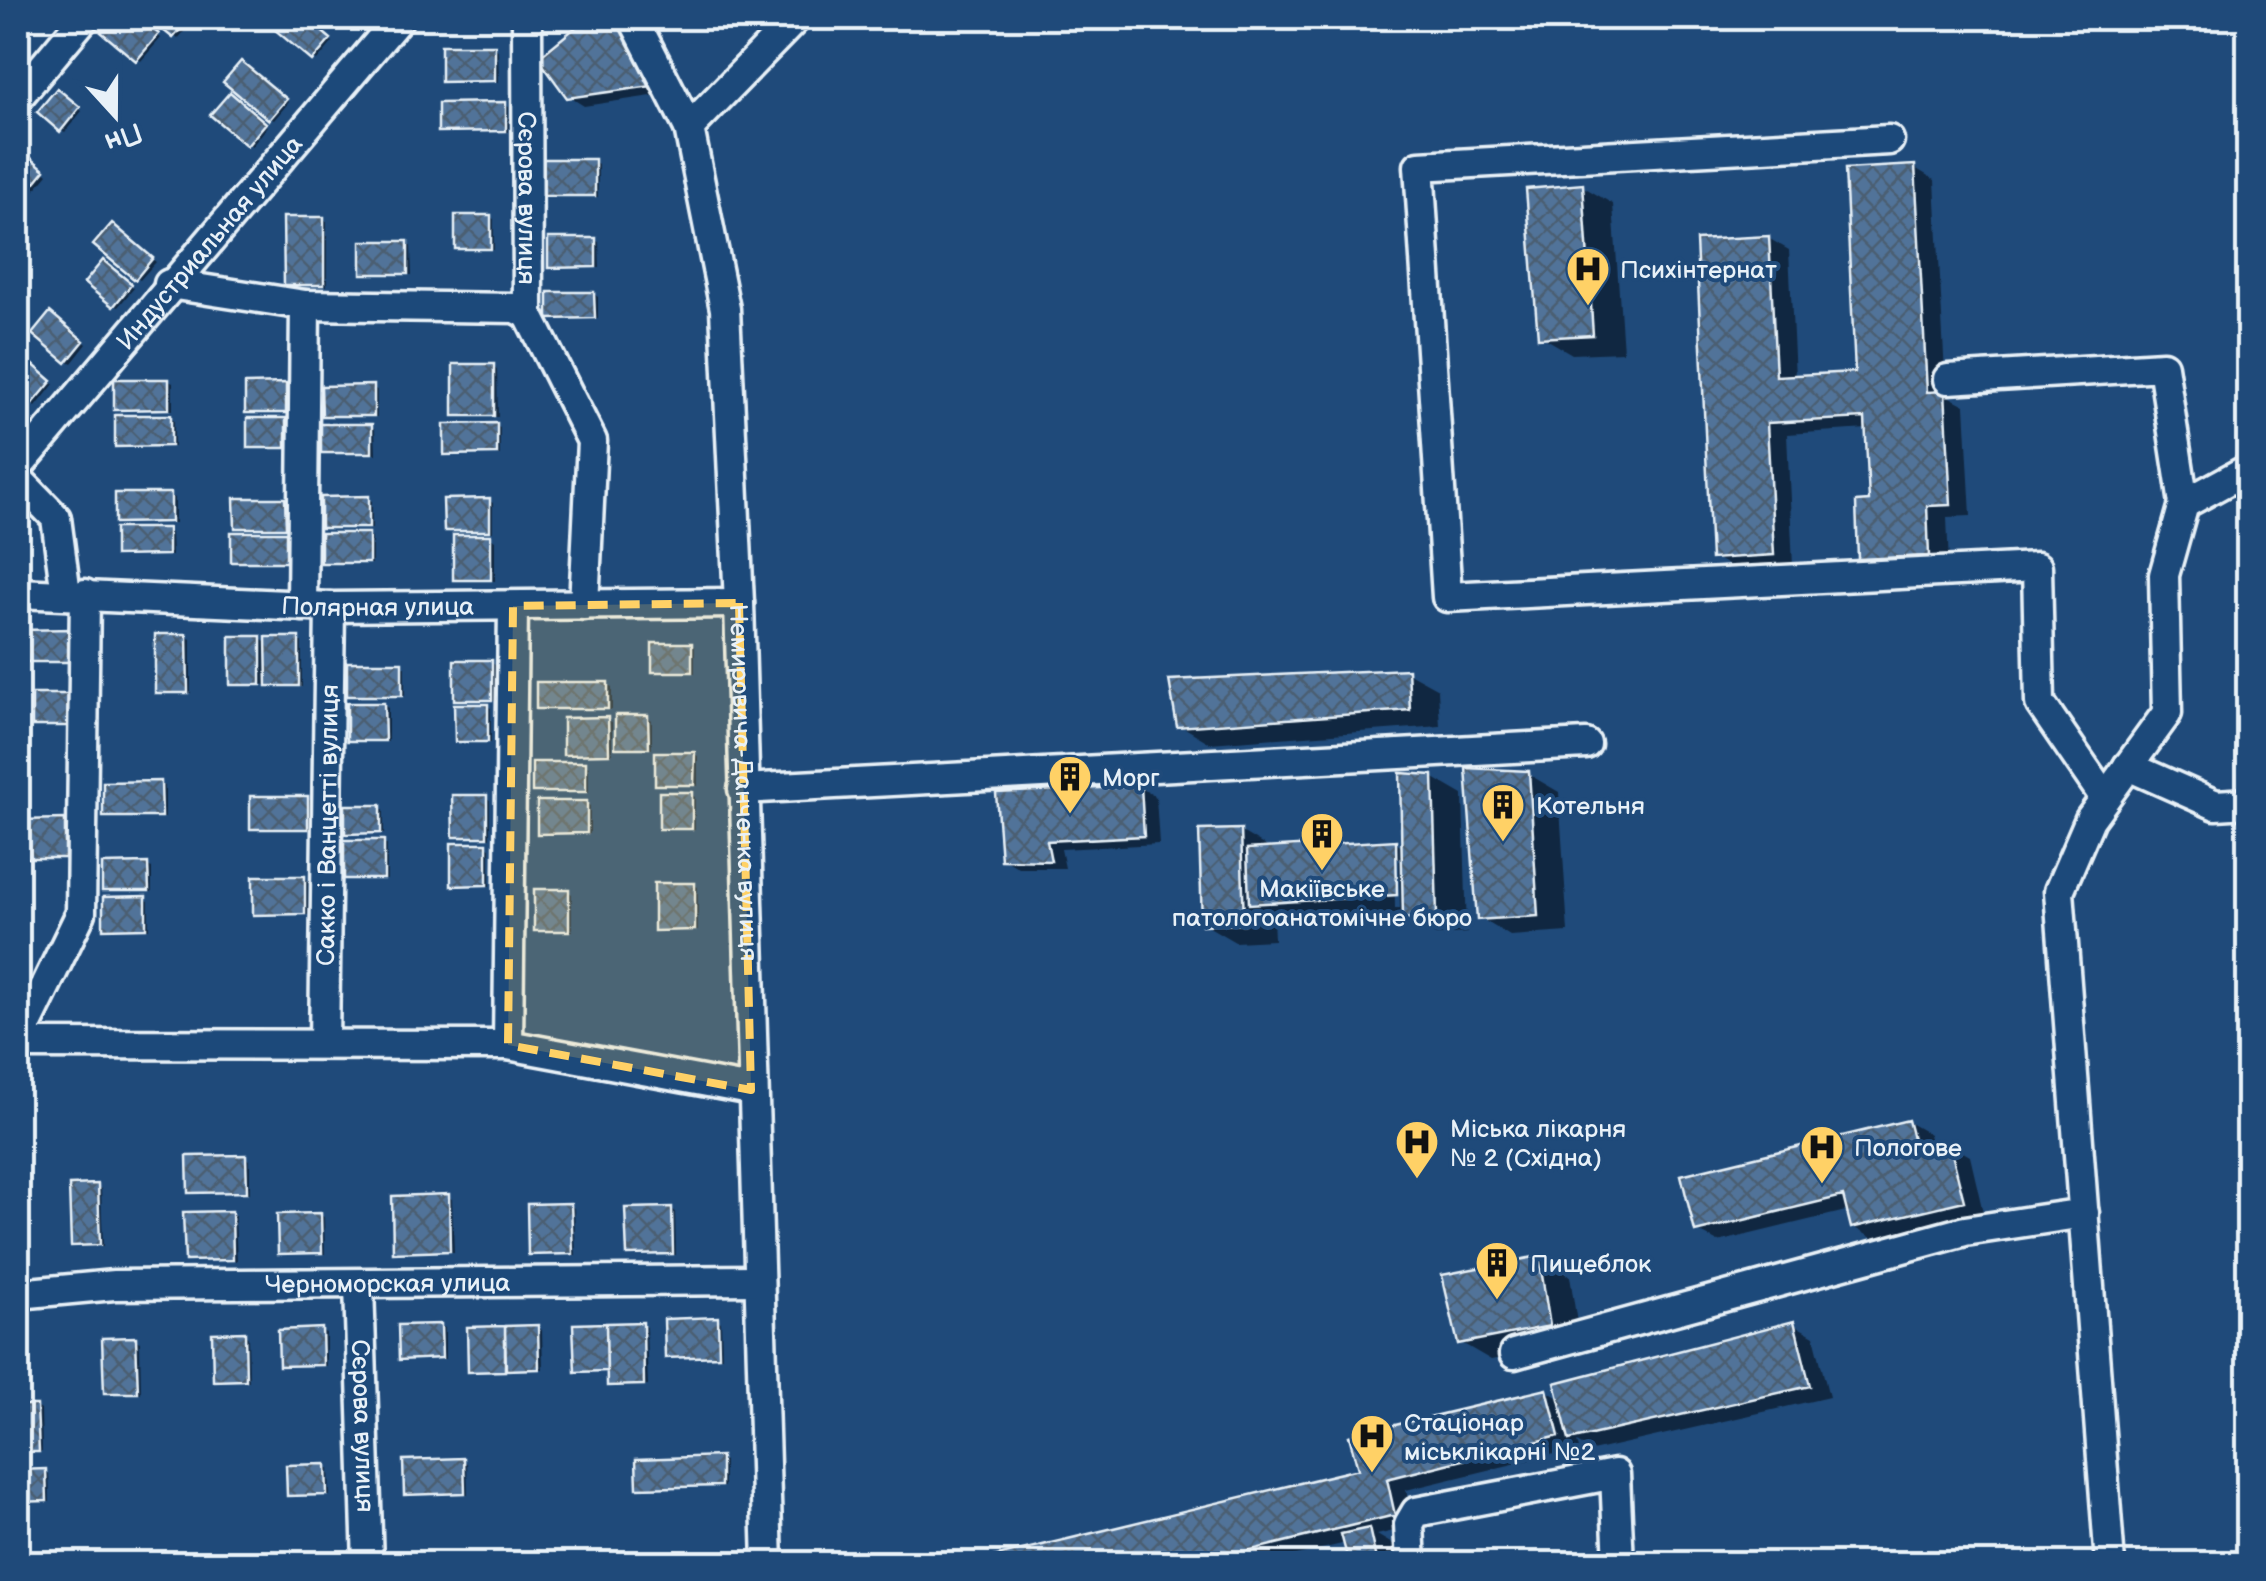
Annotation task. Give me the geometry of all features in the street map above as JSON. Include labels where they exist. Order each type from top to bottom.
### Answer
[{"type":"street","points":[[18,97],[84,18]]},
{"type":"street","name":"Индустриальная улица","points":[[18,467],[169,284],[399,18]]},
{"type":"street","name":"Сєрова вулиця","points":[[526,18],[528,314],[592,440],[584,605]]},
{"type":"street","name":"Немировича-Данченка вулиця","points":[[633,18],[688,128],[725,309],[768,1564]]},
{"type":"street","points":[[688,128],[796,18]]},
{"type":"street","points":[[1889,140],[1419,166],[1446,597],[2037,568],[2040,703],[2105,798]]},
{"type":"street","points":[[169,284],[305,305],[516,308],[528,314]]},
{"type":"street","name":"Сакко і Ванцетті вулиця","points":[[305,305],[316,606],[324,1043]]},
{"type":"street","points":[[1948,379],[2163,366],[2184,504],[2164,575],[2166,712],[2090,819],[2059,891],[2110,1564]]},
{"type":"street","points":[[2184,504],[2248,469]]},
{"type":"street","points":[[18,478],[56,518],[76,594],[81,913],[18,1044],[508,1045],[751,1090]]},
{"type":"street","name":"Полярная улица","points":[[18,593],[316,606],[738,603]]},
{"type":"street","points":[[508,1045],[513,606]]},
{"type":"street","points":[[744,789],[1586,744]]},
{"type":"street","points":[[2128,766],[2216,805],[2248,803]]},
{"type":"street","points":[[1514,1354],[1966,1231],[2084,1213]]},
{"type":"street","name":"Черноморская улица","points":[[18,1294],[114,1285],[758,1280]]},
{"type":"street","name":"Сєрова вулиця","points":[[359,1286],[368,1564]]},
{"type":"street","points":[[1412,1564],[1410,1524],[1416,1512],[1615,1474],[1619,1564]]},
{"type":"highlighted area","points":[[739,603],[751,1090],[508,1045],[513,606]]},
{"type":"building","points":[[113,18],[139,18],[159,34],[136,61],[101,32]]},
{"type":"building","points":[[148,18],[190,18],[173,38]]},
{"type":"building","points":[[284,18],[306,18],[331,39],[312,61],[274,29]]},
{"type":"building","points":[[587,18],[618,18],[652,86],[567,98],[538,58]]},
{"type":"building","points":[[441,45],[495,45],[495,81],[441,82]]},
{"type":"building","points":[[241,61],[287,99],[269,120],[223,82]]},
{"type":"building","points":[[57,88],[80,107],[60,132],[37,112]]},
{"type":"building","points":[[230,92],[266,123],[247,146],[210,115]]},
{"type":"building","points":[[506,102],[506,131],[438,132],[438,103]]},
{"type":"building","points":[[18,147],[45,170],[27,192],[18,183]]},
{"type":"building","points":[[543,159],[595,159],[595,196],[543,196]]},
{"type":"building","points":[[1915,165],[1927,392],[1945,391],[1951,505],[1927,506],[1929,556],[1858,559],[1856,502],[1869,501],[1865,418],[1767,423],[1774,555],[1711,559],[1696,240],[1769,236],[1776,376],[1855,372],[1845,169]]},
{"type":"building","points":[[1583,184],[1593,335],[1538,338],[1526,189]]},
{"type":"building","points":[[455,215],[491,215],[491,249],[455,249]]},
{"type":"building","points":[[283,217],[324,217],[324,285],[284,285]]},
{"type":"building","points":[[112,223],[153,258],[135,280],[93,245]]},
{"type":"building","points":[[548,238],[596,238],[596,267],[548,268]]},
{"type":"building","points":[[361,241],[408,241],[408,274],[361,274]]},
{"type":"building","points":[[103,260],[132,284],[113,307],[84,283]]},
{"type":"building","points":[[548,292],[594,292],[595,318],[548,319]]},
{"type":"building","points":[[50,312],[84,341],[66,363],[32,334]]},
{"type":"building","points":[[22,355],[52,381],[30,407],[18,396],[18,360]]},
{"type":"building","points":[[453,364],[494,364],[494,416],[453,416]]},
{"type":"building","points":[[114,379],[169,379],[169,409],[114,410]]},
{"type":"building","points":[[286,383],[286,413],[245,413],[245,384]]},
{"type":"building","points":[[374,385],[374,416],[322,416],[321,386]]},
{"type":"building","points":[[115,415],[171,415],[171,446],[115,447]]},
{"type":"building","points":[[247,418],[286,418],[286,448],[247,448]]},
{"type":"building","points":[[497,423],[497,454],[444,455],[444,424]]},
{"type":"building","points":[[321,424],[372,424],[372,453],[321,453]]},
{"type":"building","points":[[115,493],[171,493],[171,522],[115,523]]},
{"type":"building","points":[[369,496],[369,528],[321,528],[321,497]]},
{"type":"building","points":[[234,498],[285,498],[286,528],[235,528]]},
{"type":"building","points":[[490,498],[490,531],[444,531],[443,499]]},
{"type":"building","points":[[115,528],[168,528],[168,555],[115,556]]},
{"type":"building","points":[[231,532],[286,532],[286,562],[231,562]]},
{"type":"building","points":[[321,533],[369,533],[369,563],[321,563]]},
{"type":"building","points":[[453,535],[491,535],[491,580],[453,580]]},
{"type":"building","points":[[2240,593],[2248,593],[2248,792],[2246,792]]},
{"type":"building","points":[[72,629],[73,662],[19,662],[19,630]]},
{"type":"building","points":[[155,634],[187,634],[188,693],[155,693]]},
{"type":"building","points":[[230,636],[261,636],[261,685],[230,685]]},
{"type":"building","points":[[266,637],[299,637],[299,686],[267,686]]},
{"type":"building","points":[[652,643],[692,643],[692,672],[652,672]]},
{"type":"building","points":[[454,660],[492,660],[492,700],[454,700]]},
{"type":"building","points":[[347,662],[402,662],[402,696],[347,696]]},
{"type":"building","points":[[1408,669],[1410,710],[1177,727],[1169,680]]},
{"type":"building","points":[[536,682],[608,682],[608,709],[536,709]]},
{"type":"building","points":[[32,694],[72,694],[72,726],[32,726]]},
{"type":"building","points":[[347,703],[384,703],[385,741],[347,741]]},
{"type":"building","points":[[454,704],[488,704],[488,742],[455,742]]},
{"type":"building","points":[[615,715],[648,715],[649,748],[615,748]]},
{"type":"building","points":[[608,717],[609,754],[563,755],[563,718]]},
{"type":"building","points":[[655,752],[695,752],[694,785],[655,785]]},
{"type":"building","points":[[532,762],[586,762],[586,792],[532,792]]},
{"type":"building","name":"Котельня","points":[[1466,768],[1529,771],[1538,916],[1477,920]]},
{"type":"building","points":[[1400,773],[1433,775],[1437,916],[1403,919]]},
{"type":"building","points":[[161,781],[162,817],[103,817],[103,782]]},
{"type":"building","name":"Морг","points":[[1141,786],[1144,836],[1047,841],[1051,861],[1001,860],[996,793]]},
{"type":"building","points":[[659,792],[692,792],[692,829],[659,829]]},
{"type":"building","points":[[452,795],[487,795],[487,837],[453,837]]},
{"type":"building","points":[[250,796],[308,796],[308,829],[250,829]]},
{"type":"building","points":[[537,801],[587,801],[587,833],[537,834]]},
{"type":"building","points":[[345,805],[381,805],[381,833],[345,834]]},
{"type":"building","points":[[65,819],[65,858],[18,858],[18,820]]},
{"type":"building","points":[[1241,829],[1244,924],[1202,925],[1199,830]]},
{"type":"building","points":[[344,840],[384,840],[384,879],[344,879]]},
{"type":"building","name":"Макіївське патологоанатомічне бюро","points":[[1396,840],[1397,895],[1249,904],[1247,849]]},
{"type":"building","points":[[451,843],[487,843],[487,885],[451,886]]},
{"type":"building","points":[[148,863],[149,891],[102,891],[102,864]]},
{"type":"building","points":[[253,876],[305,876],[305,914],[253,915]]},
{"type":"building","points":[[654,883],[695,883],[695,930],[654,931]]},
{"type":"building","points":[[534,889],[569,889],[569,931],[534,931]]},
{"type":"building","points":[[146,896],[146,928],[103,929],[103,897]]},
{"type":"building","name":"Пологове","points":[[1908,1120],[1916,1150],[1949,1142],[1964,1201],[1851,1228],[1843,1196],[1695,1232],[1681,1175]]},
{"type":"building","points":[[246,1155],[247,1192],[188,1193],[187,1156]]},
{"type":"building","points":[[98,1184],[100,1245],[71,1246],[69,1185]]},
{"type":"building","points":[[449,1194],[450,1251],[393,1253],[392,1196]]},
{"type":"building","points":[[571,1203],[573,1254],[528,1255],[527,1204]]},
{"type":"building","points":[[672,1207],[673,1254],[627,1255],[625,1208]]},
{"type":"building","points":[[232,1211],[233,1260],[185,1261],[183,1212]]},
{"type":"building","points":[[321,1213],[322,1253],[278,1254],[277,1214]]},
{"type":"building","name":"Пищеблок","points":[[1539,1256],[1550,1326],[1458,1344],[1442,1275]]},
{"type":"building","points":[[718,1317],[719,1356],[665,1358],[664,1319]]},
{"type":"building","name":"Стаціонар міськлікарні №2","points":[[1794,1321],[1810,1386],[1569,1440],[1555,1383]]},
{"type":"building","points":[[643,1322],[644,1385],[607,1386],[606,1323]]},
{"type":"building","points":[[606,1323],[607,1371],[575,1372],[573,1324]]},
{"type":"building","points":[[441,1324],[442,1358],[399,1360],[398,1325]]},
{"type":"building","points":[[538,1325],[539,1369],[506,1370],[505,1326]]},
{"type":"building","points":[[505,1326],[505,1371],[468,1372],[467,1327]]},
{"type":"building","points":[[322,1328],[323,1365],[279,1366],[278,1330]]},
{"type":"building","points":[[245,1332],[246,1380],[213,1381],[212,1333]]},
{"type":"building","points":[[136,1337],[138,1393],[104,1393],[102,1338]]},
{"type":"building","name":"Стаціонар міськлікарні №2","points":[[1547,1389],[1559,1436],[1387,1479],[1395,1515],[1194,1564],[964,1564],[1358,1469],[1349,1436]]},
{"type":"building","points":[[18,1405],[37,1405],[39,1452],[18,1452]]},
{"type":"building","points":[[721,1456],[721,1486],[637,1488],[636,1459]]},
{"type":"building","points":[[464,1458],[465,1493],[404,1495],[403,1460]]},
{"type":"building","points":[[326,1464],[327,1495],[287,1496],[286,1465]]},
{"type":"building","points":[[46,1469],[47,1501],[18,1502],[18,1470]]},
{"type":"building","points":[[1369,1528],[1377,1564],[1349,1564],[1341,1534]]},
{"type":"place","name":"Психінтернат","points":[[1588,307]]},
{"type":"place","name":"Морг","points":[[1070,815]]},
{"type":"place","name":"Котельня","points":[[1503,843]]},
{"type":"place","name":"Макіївське патологоанатомічне бюро","points":[[1322,872]]},
{"type":"place","name":"Міська лікарня № 2 (Східна)","points":[[1417,1180]]},
{"type":"place","name":"Пологове","points":[[1822,1185]]},
{"type":"place","name":"Пищеблок","points":[[1497,1301]]},
{"type":"place","name":"Стаціонар міськлікарні №2","points":[[1372,1474]]}]
